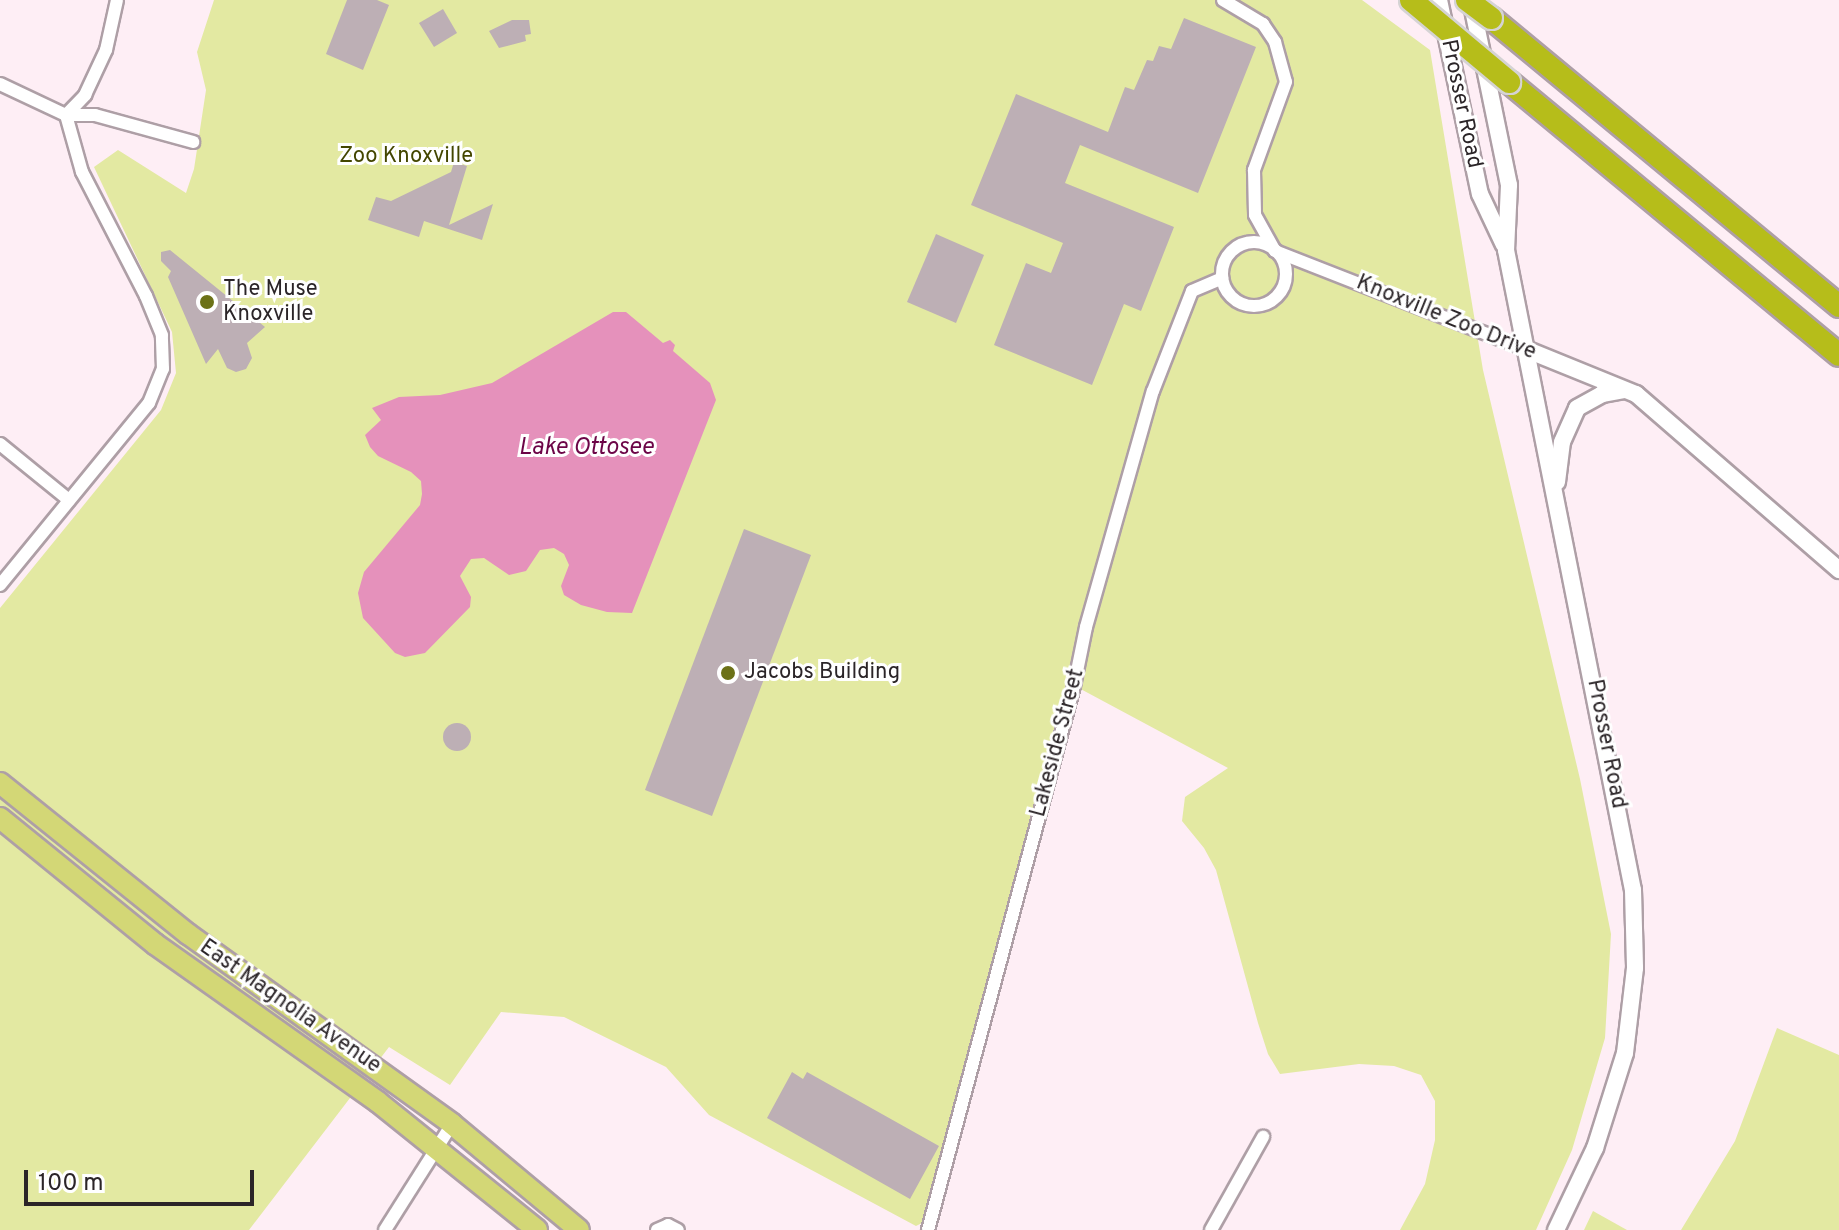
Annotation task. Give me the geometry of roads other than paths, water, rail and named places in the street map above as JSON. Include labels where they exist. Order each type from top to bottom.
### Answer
[{"type":"highway","points":[[1411,0],[1839,355]]},
{"type":"highway","points":[[1469,0],[1839,306]]},
{"type":"main road","name":"East Magnolia Avenue","points":[[0,783],[188,934],[452,1124],[579,1230]]},
{"type":"main road","name":"East Magnolia Avenue","points":[[0,818],[155,944],[435,1146],[537,1230]]},
{"type":"street","points":[[66,115],[85,95],[106,50],[117,0]]},
{"type":"street","points":[[1223,0],[1263,24],[1275,42],[1286,82],[1254,170],[1255,215],[1275,251],[1286,273],[1284,284],[1272,301],[1262,305],[1241,303],[1232,297],[1222,278],[1226,259],[1241,245],[1261,243],[1275,251]]},
{"type":"street","name":"Prosser Road","points":[[1439,0],[1480,194],[1506,250]]},
{"type":"street","name":"Prosser Road","points":[[1469,0],[1509,185],[1506,250],[1626,847],[1636,936],[1629,1026],[1615,1091],[1595,1148],[1556,1230]]},
{"type":"street","points":[[0,84],[66,115],[95,115],[193,142]]},
{"type":"street","points":[[0,585],[149,403],[163,369],[162,335],[146,296],[82,172],[66,115]]},
{"type":"street","name":"Knoxville Zoo Drive","points":[[1275,251],[1636,394],[1839,570]]},
{"type":"street","name":"Lakeside Street","points":[[928,1230],[1074,686],[1086,627],[1153,391],[1192,291],[1222,278]]},
{"type":"street","points":[[1555,495],[1562,442],[1577,408],[1602,394],[1625,390]]},
{"type":"street","points":[[0,444],[69,500]]},
{"type":"street","points":[[385,1230],[435,1146],[452,1124]]},
{"type":"street","points":[[1211,1230],[1263,1137]]},
{"type":"street","points":[[657,1230],[668,1225],[678,1230]]},
{"type":"water","name":"Lake Ottosee","points":[[613,312],[626,312],[663,343],[670,340],[675,345],[673,351],[710,383],[716,400],[632,613],[607,612],[581,605],[564,595],[561,586],[569,565],[564,554],[554,548],[540,550],[526,571],[509,575],[484,558],[471,559],[460,576],[471,597],[470,607],[425,653],[405,657],[395,653],[363,618],[358,593],[364,572],[420,505],[421,481],[411,472],[378,456],[370,447],[365,435],[381,420],[372,408],[399,397],[440,395],[492,383]]},
{"type":"place","name":"The Muse Knoxville","points":[[207,302]]},
{"type":"place","name":"Jacobs Building","points":[[728,673]]},
{"type":"park label","name":"Zoo Knoxville","points":[[406,157]]}]
